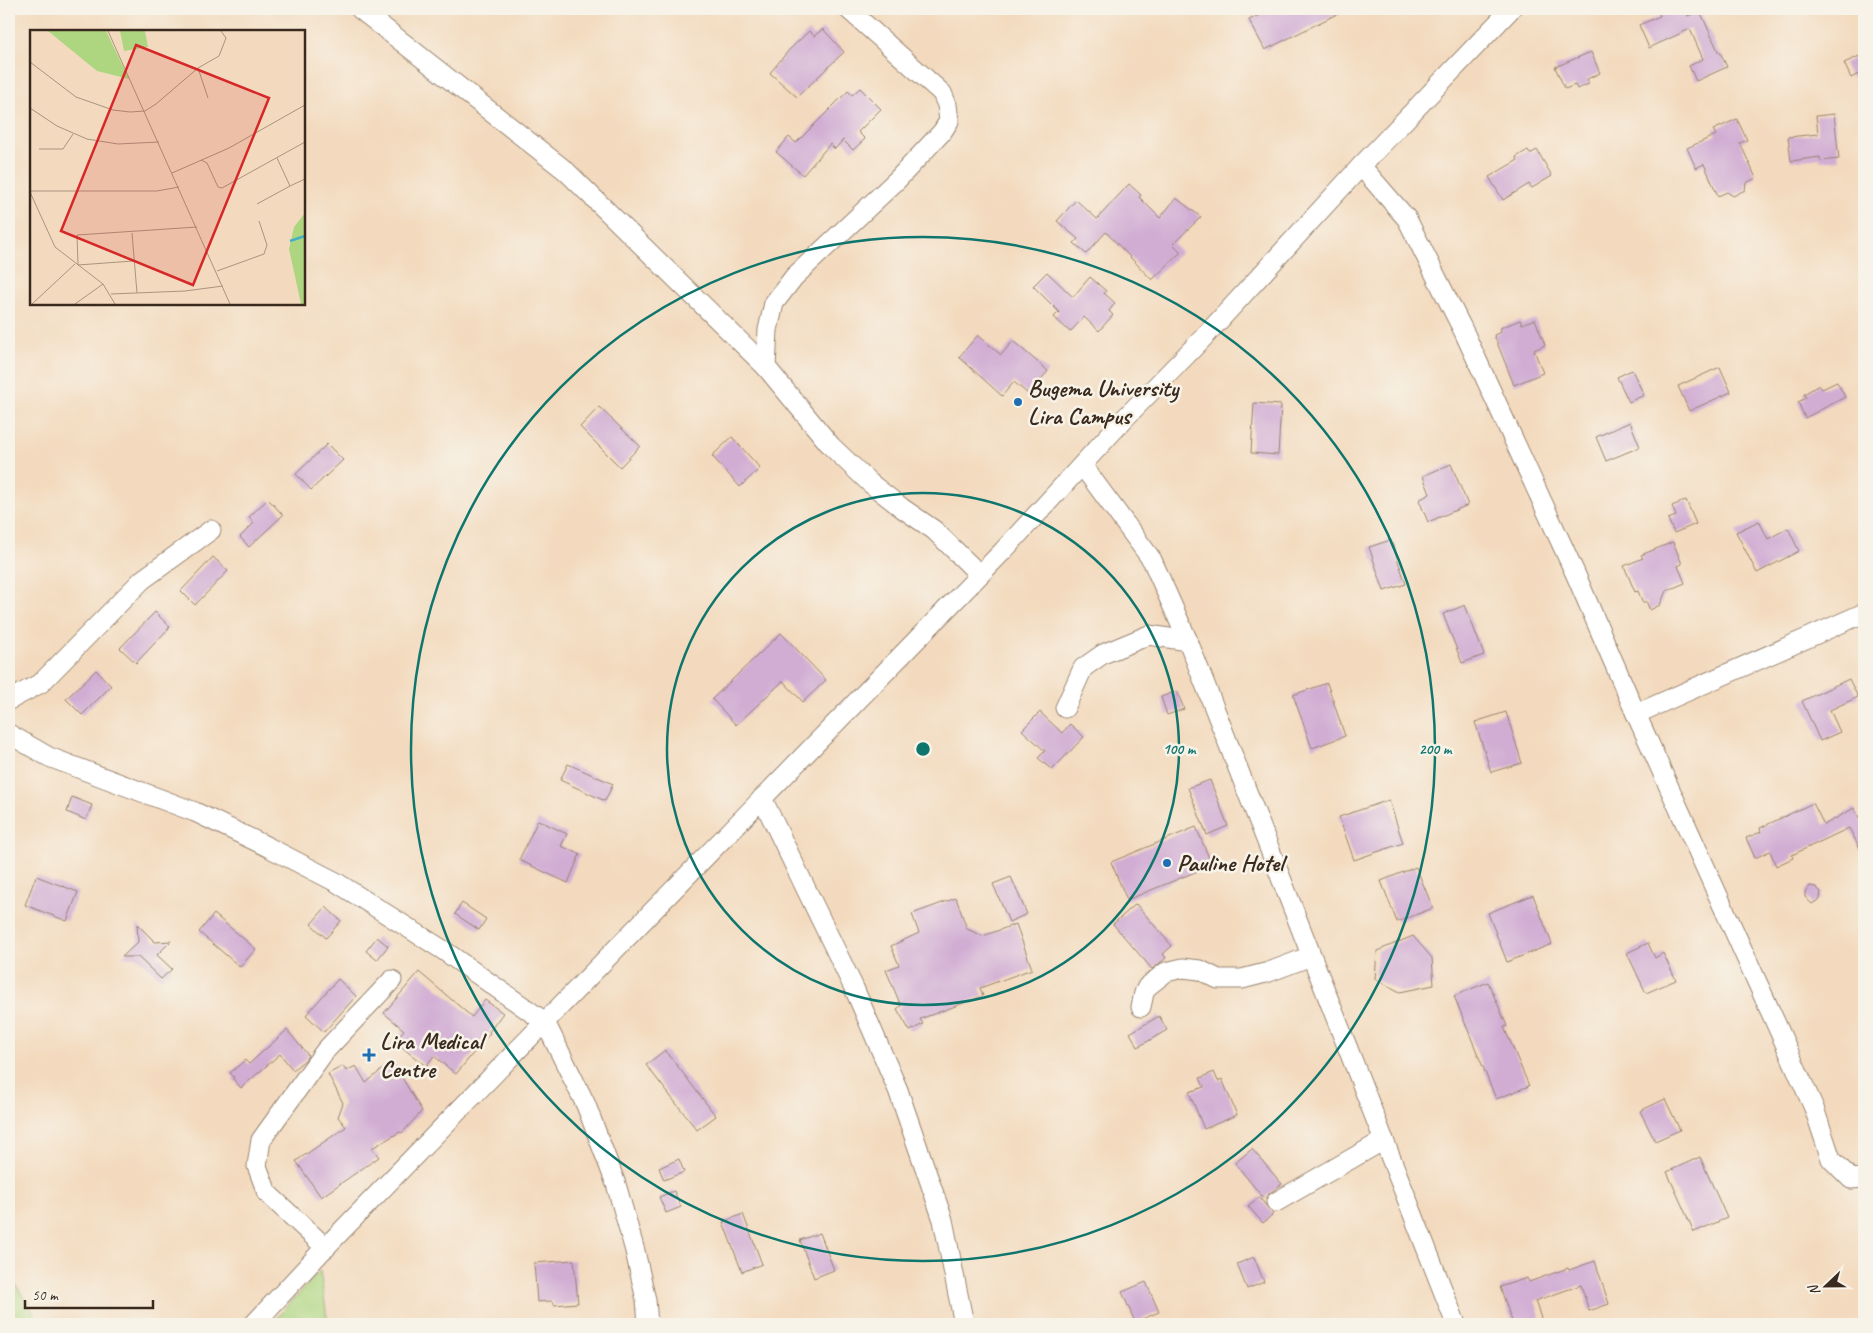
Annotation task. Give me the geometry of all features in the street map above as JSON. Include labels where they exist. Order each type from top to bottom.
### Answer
[{"type":"street","points":[[360,9],[566,171],[766,367],[830,446],[870,483],[934,530],[979,574]]},
{"type":"street","points":[[766,367],[768,330],[774,303],[794,278],[898,180],[942,132],[949,121],[947,106],[942,93],[848,9]]},
{"type":"street","points":[[254,1324],[979,574],[1204,336],[1361,166],[1511,9]]},
{"type":"street","points":[[1361,166],[1407,219],[1464,332],[1575,573],[1636,714],[1814,1108],[1831,1159],[1851,1179],[1864,1178]]},
{"type":"street","points":[[1082,465],[1152,560],[1188,641],[1456,1324]]},
{"type":"street","points":[[9,700],[41,683],[142,580],[211,530]]},
{"type":"street","points":[[1636,714],[1864,613]]},
{"type":"street","points":[[1065,708],[1083,668],[1103,654],[1150,635],[1188,641]]},
{"type":"street","points":[[9,734],[49,757],[195,812],[336,882],[443,950],[544,1022],[586,1105],[616,1184],[636,1251],[646,1300],[648,1324]]},
{"type":"street","points":[[762,798],[854,988],[898,1090],[943,1220],[964,1324]]},
{"type":"street","points":[[1141,1007],[1147,987],[1166,972],[1183,968],[1200,970],[1218,979],[1242,979],[1270,972],[1311,956]]},
{"type":"street","points":[[326,1248],[267,1193],[257,1166],[261,1140],[325,1051],[392,980]]},
{"type":"street","points":[[1276,1202],[1384,1140]]},
{"type":"green space","points":[[320,1271],[328,1324],[271,1324]]},
{"type":"green space","points":[[9,1274],[41,1324],[9,1324]]},
{"type":"building","points":[[1271,9],[1347,9],[1265,50],[1249,20]]},
{"type":"building","points":[[1657,9],[1685,9],[1688,16],[1700,11],[1727,67],[1696,81],[1689,66],[1703,59],[1690,29],[1649,48],[1639,25],[1660,16]]},
{"type":"building","points":[[823,29],[844,52],[797,97],[770,73],[788,51],[809,31],[814,36]]},
{"type":"building","points":[[1591,52],[1600,73],[1587,79],[1589,84],[1577,89],[1575,85],[1565,89],[1555,67]]},
{"type":"building","points":[[1864,54],[1864,71],[1851,78],[1844,63]]},
{"type":"building","points":[[860,88],[881,109],[858,132],[865,139],[853,150],[843,140],[835,149],[830,144],[803,175],[776,152],[789,137],[796,143],[848,91],[852,95]]},
{"type":"building","points":[[1834,114],[1839,159],[1820,161],[1820,157],[1791,161],[1788,137],[1818,134],[1816,116]]},
{"type":"building","points":[[1737,119],[1747,140],[1740,143],[1756,178],[1746,183],[1745,190],[1733,196],[1727,192],[1718,196],[1704,164],[1696,168],[1687,148],[1716,135],[1713,130]]},
{"type":"building","points":[[1528,150],[1530,154],[1537,150],[1552,176],[1532,188],[1529,184],[1503,200],[1489,177],[1518,160],[1516,157]]},
{"type":"building","points":[[1129,184],[1160,218],[1176,198],[1201,217],[1173,244],[1181,252],[1152,280],[1106,232],[1086,254],[1074,243],[1078,239],[1057,221],[1076,200],[1097,219]]},
{"type":"building","points":[[1047,272],[1073,297],[1090,277],[1106,291],[1104,293],[1115,303],[1109,311],[1113,315],[1099,331],[1084,317],[1070,332],[1054,317],[1059,312],[1033,286]]},
{"type":"building","points":[[1535,319],[1545,345],[1534,350],[1543,373],[1514,385],[1494,335],[1501,332],[1500,328],[1520,320],[1522,324]]},
{"type":"building","points":[[978,335],[1001,355],[1013,341],[1048,371],[1028,394],[1014,382],[1002,396],[959,357]]},
{"type":"building","points":[[1720,367],[1731,392],[1689,411],[1678,386]]},
{"type":"building","points":[[1632,370],[1644,395],[1629,402],[1617,377]]},
{"type":"building","points":[[1837,382],[1845,397],[1805,418],[1798,402],[1806,398],[1804,394],[1819,385],[1822,389]]},
{"type":"building","points":[[1254,403],[1281,405],[1278,455],[1251,453]]},
{"type":"building","points":[[599,407],[640,446],[620,467],[580,427]]},
{"type":"building","points":[[1630,422],[1640,447],[1606,461],[1596,437]]},
{"type":"building","points":[[732,437],[760,468],[740,487],[712,456]]},
{"type":"building","points":[[327,444],[343,460],[311,490],[296,474]]},
{"type":"building","points":[[1451,464],[1468,505],[1428,522],[1419,500],[1430,494],[1423,476]]},
{"type":"building","points":[[268,499],[283,515],[249,547],[240,537],[254,523],[249,517]]},
{"type":"building","points":[[1686,500],[1696,524],[1674,533],[1668,519],[1676,516],[1672,506]]},
{"type":"building","points":[[1759,521],[1768,539],[1788,528],[1799,551],[1757,573],[1736,532]]},
{"type":"building","points":[[1391,540],[1406,584],[1384,591],[1369,547]]},
{"type":"building","points":[[1673,542],[1682,564],[1678,566],[1685,583],[1666,591],[1660,605],[1650,610],[1646,601],[1643,603],[1638,591],[1635,592],[1624,566],[1643,558],[1641,555]]},
{"type":"building","points":[[213,557],[228,571],[195,605],[181,591]]},
{"type":"building","points":[[1465,605],[1484,655],[1462,663],[1443,614]]},
{"type":"building","points":[[155,612],[170,627],[136,663],[120,648]]},
{"type":"building","points":[[781,633],[826,680],[803,702],[783,681],[736,725],[712,699]]},
{"type":"building","points":[[96,670],[111,686],[82,715],[66,699]]},
{"type":"building","points":[[1849,679],[1858,697],[1830,710],[1840,732],[1820,741],[1802,701]]},
{"type":"building","points":[[1327,683],[1345,736],[1312,748],[1293,695]]},
{"type":"building","points":[[1177,691],[1184,709],[1167,715],[1161,697]]},
{"type":"building","points":[[1040,712],[1062,733],[1070,724],[1084,737],[1052,770],[1038,758],[1045,751],[1022,730]]},
{"type":"building","points":[[1506,712],[1522,763],[1491,772],[1475,722]]},
{"type":"building","points":[[568,764],[613,784],[605,801],[560,780]]},
{"type":"building","points":[[1210,780],[1228,826],[1207,835],[1188,788]]},
{"type":"building","points":[[72,797],[92,805],[86,820],[67,812]]},
{"type":"building","points":[[1389,800],[1403,843],[1354,860],[1339,817]]},
{"type":"building","points":[[1813,803],[1824,825],[1854,808],[1864,827],[1864,856],[1849,828],[1792,855],[1793,858],[1776,866],[1770,851],[1755,858],[1746,838],[1761,832],[1760,828]]},
{"type":"building","points":[[538,820],[567,834],[561,846],[580,854],[568,883],[519,860]]},
{"type":"building","points":[[1196,827],[1212,865],[1127,900],[1111,862]]},
{"type":"building","points":[[1416,867],[1433,908],[1397,922],[1381,881]]},
{"type":"building","points":[[36,876],[78,892],[67,921],[25,905]]},
{"type":"building","points":[[1011,877],[1027,914],[1009,922],[993,884]]},
{"type":"building","points":[[1810,886],[1816,887],[1821,892],[1820,899],[1812,904],[1805,897],[1805,892]]},
{"type":"building","points":[[1533,895],[1552,944],[1507,962],[1488,913]]},
{"type":"building","points":[[956,898],[967,929],[983,936],[1016,924],[1032,969],[980,988],[983,996],[920,1019],[923,1024],[910,1031],[897,1009],[901,1006],[886,970],[899,965],[891,946],[919,933],[912,914]]},
{"type":"building","points":[[462,903],[486,919],[479,930],[455,914]]},
{"type":"building","points":[[1136,904],[1172,946],[1163,954],[1166,958],[1152,969],[1113,924]]},
{"type":"building","points":[[326,907],[341,921],[326,938],[311,924]]},
{"type":"building","points":[[214,914],[256,949],[240,967],[199,932]]},
{"type":"building","points":[[137,924],[155,942],[171,941],[157,955],[172,969],[161,979],[138,957],[122,957],[138,942]]},
{"type":"building","points":[[1413,936],[1432,958],[1434,985],[1400,992],[1375,979],[1377,951]]},
{"type":"building","points":[[377,937],[388,946],[377,960],[366,951]]},
{"type":"building","points":[[1648,943],[1655,958],[1663,953],[1676,980],[1646,993],[1627,953]]},
{"type":"building","points":[[419,972],[472,1017],[485,1000],[503,1013],[490,1033],[456,1074],[434,1056],[426,1066],[409,1053],[395,1041],[404,1030],[384,1013]]},
{"type":"building","points":[[338,979],[356,996],[324,1032],[306,1015]]},
{"type":"building","points":[[1488,982],[1507,1026],[1504,1027],[1529,1086],[1496,1099],[1454,996]]},
{"type":"building","points":[[1159,1016],[1167,1030],[1138,1047],[1130,1033]]},
{"type":"building","points":[[287,1030],[308,1055],[306,1059],[293,1070],[280,1054],[241,1088],[230,1073],[245,1060],[249,1064]]},
{"type":"building","points":[[665,1050],[716,1116],[697,1130],[646,1065]]},
{"type":"building","points":[[392,1061],[422,1111],[402,1133],[400,1132],[372,1148],[379,1157],[321,1197],[296,1161],[346,1127],[338,1117],[343,1103],[328,1074],[343,1066],[346,1071],[356,1066],[366,1083]]},
{"type":"building","points":[[1214,1072],[1218,1081],[1222,1079],[1237,1115],[1204,1129],[1189,1092],[1204,1087],[1200,1078]]},
{"type":"building","points":[[1665,1099],[1680,1130],[1655,1141],[1640,1111]]},
{"type":"building","points":[[1252,1149],[1282,1184],[1264,1199],[1235,1163]]},
{"type":"building","points":[[1700,1157],[1727,1218],[1694,1232],[1667,1172]]},
{"type":"building","points":[[679,1159],[684,1172],[664,1180],[659,1168]]},
{"type":"building","points":[[674,1191],[681,1207],[666,1213],[659,1197]]},
{"type":"building","points":[[1259,1197],[1273,1214],[1263,1223],[1248,1206]]},
{"type":"building","points":[[743,1214],[762,1264],[742,1272],[723,1222]]},
{"type":"building","points":[[820,1233],[834,1270],[814,1278],[800,1240]]},
{"type":"building","points":[[1254,1257],[1264,1282],[1247,1289],[1237,1264]]},
{"type":"building","points":[[574,1260],[578,1303],[554,1305],[553,1301],[537,1302],[534,1263]]},
{"type":"building","points":[[1595,1261],[1609,1304],[1589,1311],[1581,1285],[1535,1301],[1543,1324],[1513,1324],[1500,1287],[1527,1278],[1529,1282],[1568,1268],[1569,1270]]},
{"type":"building","points":[[1146,1282],[1159,1312],[1135,1322],[1122,1292]]},
{"type":"place","name":"Bugema University Lira Campus","points":[[1018,402]]},
{"type":"place","name":"Pauline Hotel","points":[[1167,863]]},
{"type":"place","name":"Lira Medical Centre","points":[[369,1055]]}]
